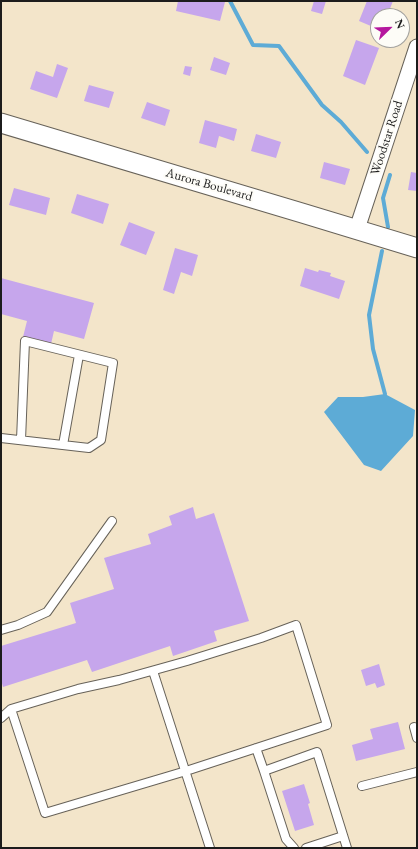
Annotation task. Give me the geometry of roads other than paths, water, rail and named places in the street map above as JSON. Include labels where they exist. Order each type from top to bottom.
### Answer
[{"type":"street","name":"Woodstar Road","points":[[357,229],[417,47]]},
{"type":"street","name":"Aurora Boulevard","points":[[1,123],[417,248]]},
{"type":"lane","points":[[1,438],[89,448],[101,440],[114,363],[25,341],[21,440]]},
{"type":"lane","points":[[63,445],[79,355]]},
{"type":"lane","points":[[1,630],[18,625],[47,612],[112,521]]},
{"type":"lane","points":[[1,718],[11,709],[78,689],[153,671],[261,638],[296,625],[327,725],[186,771],[45,813],[11,709]]},
{"type":"lane","points":[[153,671],[210,848]]},
{"type":"lane","points":[[414,727],[417,738]]},
{"type":"lane","points":[[256,748],[286,839],[294,848]]},
{"type":"lane","points":[[264,771],[317,752],[347,848]]},
{"type":"lane","points":[[362,786],[417,772]]},
{"type":"lane","points":[[306,848],[343,836]]},
{"type":"water","points":[[385,394],[415,410],[413,436],[381,471],[364,465],[324,412],[338,397],[363,397]]},
{"type":"waterway","points":[[230,1],[253,45],[279,46],[322,105],[341,122],[367,152]]},
{"type":"waterway","points":[[388,227],[383,198],[390,175]]},
{"type":"waterway","points":[[382,251],[369,315],[373,349],[385,394]]}]
